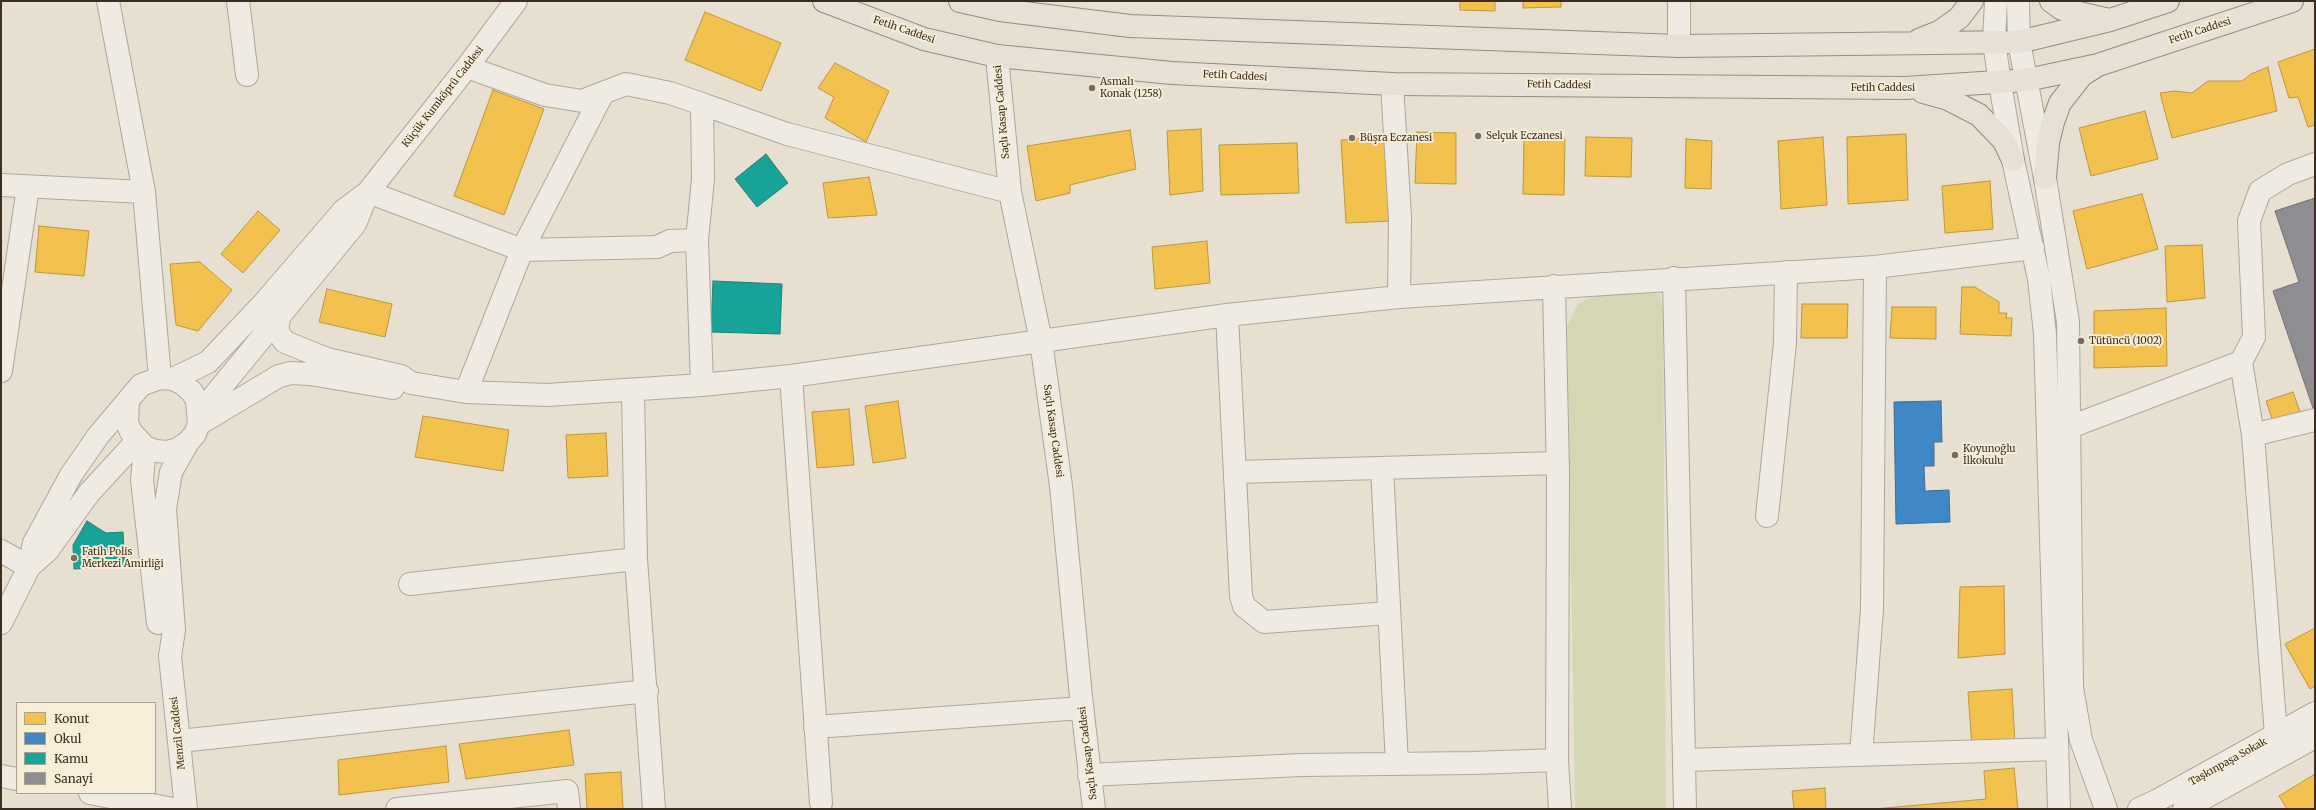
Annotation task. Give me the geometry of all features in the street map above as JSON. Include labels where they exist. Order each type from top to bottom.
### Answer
[{"type":"main road","name":"Fetih Caddesi","points":[[824,1],[924,39],[997,56],[1172,73],[1392,84],[1905,88],[2000,83],[2027,80],[2098,65],[2292,1]]},
{"type":"main road","points":[[960,1],[1000,5],[1130,26],[1319,35],[1679,46],[2019,42],[2110,20],[2168,1]]},
{"type":"main road","points":[[1896,43],[1916,41],[1939,32],[1959,18],[1972,1]]},
{"type":"main road","points":[[2051,1],[2062,9],[2110,20]]},
{"type":"main road","points":[[2045,178],[2048,144],[2053,122],[2060,103],[2082,75],[2098,65]]},
{"type":"main road","points":[[1905,88],[1948,99],[1979,115],[2004,141],[2013,160]]},
{"type":"street","points":[[108,1],[144,192],[166,379]]},
{"type":"street","points":[[238,1],[247,75]]},
{"type":"street","points":[[1679,46],[1680,1]]},
{"type":"street","points":[[1996,1],[1994,42],[2000,83],[2013,160],[2033,248],[2045,334],[2060,809]]},
{"type":"street","points":[[2018,1],[2019,42],[2045,178],[2068,322],[2072,688],[2081,740],[2106,809]]},
{"type":"street","name":"Küçük Kumköprü Caddesi","points":[[368,192],[467,67],[512,2]]},
{"type":"street","name":"Saçlı Kasap Caddesi","points":[[997,56],[1010,192],[1041,341],[1060,486],[1089,775],[1094,809]]},
{"type":"street","points":[[467,67],[545,95],[582,101],[626,84],[670,93],[787,134],[1010,192]]},
{"type":"street","points":[[1392,84],[1400,218],[1398,297]]},
{"type":"street","points":[[466,392],[522,250],[603,93]]},
{"type":"street","points":[[702,104],[702,179],[697,240],[702,385]]},
{"type":"street","points":[[2276,735],[2253,435],[2241,362],[2254,337],[2249,221],[2260,191],[2288,174],[2315,164]]},
{"type":"street","points":[[1,185],[144,192]]},
{"type":"street","points":[[1,371],[28,187]]},
{"type":"street","points":[[368,192],[522,250],[657,247],[670,241],[697,240]]},
{"type":"street","points":[[128,402],[127,423],[141,444],[156,451],[167,452],[178,449],[279,318],[355,224],[368,192]]},
{"type":"street","points":[[1,623],[29,567],[34,543],[71,475],[98,436],[128,402],[140,385],[166,379],[208,362],[263,304],[344,210],[368,192]]},
{"type":"street","points":[[279,318],[278,331],[285,342],[327,358],[401,376],[411,383],[466,392],[547,395],[702,385],[791,376],[1227,315],[1398,297],[1674,278],[1875,267],[2033,248]]},
{"type":"street","points":[[1861,755],[1872,609],[1875,267]]},
{"type":"street","points":[[1767,516],[1785,343],[1786,272]]},
{"type":"street","points":[[1674,278],[1685,809]]},
{"type":"street","points":[[1554,286],[1558,463],[1557,760],[1560,809]]},
{"type":"street","points":[[1227,315],[1241,596],[1244,606],[1264,622],[1389,613]]},
{"type":"street","points":[[2070,427],[2241,362]]},
{"type":"street","points":[[195,426],[279,376],[291,373],[310,374],[396,388],[411,383]]},
{"type":"street","points":[[791,376],[821,803]]},
{"type":"street","points":[[166,379],[183,384],[192,392],[197,401],[195,426]]},
{"type":"street","points":[[633,390],[636,559],[647,690],[654,809]]},
{"type":"street","points":[[2253,435],[2315,420]]},
{"type":"street","name":"Menzil Caddesi","points":[[186,809],[170,656],[174,630],[165,509],[171,472],[195,426]]},
{"type":"street","points":[[29,567],[48,550],[88,493],[141,444]]},
{"type":"street","name":"Menzil Caddesi","points":[[141,444],[142,480],[159,632],[170,656]]},
{"type":"street","points":[[1236,472],[1558,463]]},
{"type":"street","points":[[1382,468],[1397,764]]},
{"type":"street","points":[[1,550],[29,567]]},
{"type":"street","points":[[410,584],[636,559]]},
{"type":"street","points":[[180,742],[647,690]]},
{"type":"street","points":[[815,727],[1082,708]]},
{"type":"street","name":"Taşkınpaşa Sokak","points":[[2139,809],[2315,713]]},
{"type":"street","points":[[2184,809],[2315,737]]},
{"type":"street","points":[[1684,760],[2057,748]]},
{"type":"street","points":[[1089,775],[1301,765],[1557,760]]},
{"type":"street","points":[[1,776],[16,779]]},
{"type":"street","points":[[398,809],[567,791],[569,809]]},
{"type":"street","points":[[95,794],[173,809]]},
{"type":"green space","points":[[1642,290],[1659,294],[1663,310],[1666,809],[1575,809],[1567,326],[1579,302],[1613,291]]},
{"type":"building: Konut","points":[[1460,1],[1495,1],[1495,11],[1460,10]]},
{"type":"building: Konut","points":[[1523,1],[1561,1],[1561,7],[1523,8]]},
{"type":"building: Konut","points":[[705,12],[781,43],[761,91],[685,60]]},
{"type":"building: Konut","points":[[2315,49],[2315,125],[2308,127],[2298,97],[2289,98],[2278,62]]},
{"type":"building: Konut","points":[[835,63],[889,91],[866,142],[825,118],[834,97],[818,88]]},
{"type":"building: Konut","points":[[2268,67],[2277,111],[2172,138],[2160,93],[2175,91],[2192,93],[2208,81],[2242,81],[2251,74]]},
{"type":"building: Konut","points":[[493,90],[544,109],[504,215],[454,196]]},
{"type":"building: Konut","points":[[2145,111],[2158,159],[2091,176],[2079,128]]},
{"type":"building: Konut","points":[[1201,129],[1203,191],[1170,195],[1167,131]]},
{"type":"building: Konut","points":[[1130,130],[1136,169],[1070,185],[1070,193],[1036,201],[1027,146]]},
{"type":"building: Konut","points":[[1417,132],[1456,133],[1456,184],[1415,183]]},
{"type":"building: Konut","points":[[1906,134],[1908,200],[1848,204],[1847,137]]},
{"type":"building: Konut","points":[[1387,137],[1392,221],[1346,223],[1341,140]]},
{"type":"building: Konut","points":[[1524,137],[1565,138],[1564,195],[1523,194]]},
{"type":"building: Konut","points":[[1586,137],[1632,138],[1631,177],[1585,176]]},
{"type":"building: Konut","points":[[1823,137],[1827,205],[1781,209],[1778,141]]},
{"type":"building: Konut","points":[[1686,139],[1712,141],[1711,189],[1685,188]]},
{"type":"building: Konut","points":[[1297,143],[1299,193],[1221,195],[1219,145]]},
{"type":"building: Konut","points":[[869,177],[877,215],[828,218],[823,183]]},
{"type":"building: Konut","points":[[1990,181],[1993,229],[1945,233],[1942,186]]},
{"type":"building: Konut","points":[[2142,194],[2158,249],[2087,269],[2073,211]]},
{"type":"building: Konut","points":[[258,211],[280,230],[243,273],[221,254]]},
{"type":"building: Konut","points":[[39,226],[89,231],[84,276],[35,272]]},
{"type":"building: Konut","points":[[1207,241],[1210,283],[1155,289],[1152,247]]},
{"type":"building: Konut","points":[[2202,245],[2205,298],[2167,302],[2165,246]]},
{"type":"building: Konut","points":[[200,262],[232,290],[198,331],[176,325],[170,264]]},
{"type":"building: Konut","points":[[1962,287],[1975,287],[1999,302],[1999,313],[2007,313],[2006,318],[2012,318],[2011,336],[1960,334]]},
{"type":"building: Konut","points":[[327,289],[392,304],[385,337],[319,322]]},
{"type":"building: Konut","points":[[1802,304],[1848,304],[1847,338],[1801,338]]},
{"type":"building: Konut","points":[[1892,307],[1936,307],[1936,339],[1890,338]]},
{"type":"building: Konut","points":[[2166,308],[2167,366],[2094,368],[2094,311]]},
{"type":"building: Konut","points":[[2293,392],[2302,418],[2275,427],[2266,401]]},
{"type":"building: Konut","points":[[898,401],[906,458],[873,463],[865,406]]},
{"type":"building: Konut","points":[[849,409],[854,465],[817,468],[812,412]]},
{"type":"building: Konut","points":[[423,416],[509,430],[503,471],[415,457]]},
{"type":"building: Konut","points":[[606,433],[608,476],[568,478],[566,435]]},
{"type":"building: Konut","points":[[2004,586],[2005,654],[1958,658],[1960,587]]},
{"type":"building: Konut","points":[[2315,628],[2315,686],[2310,689],[2285,644]]},
{"type":"building: Konut","points":[[2012,689],[2015,744],[1972,747],[1968,692]]},
{"type":"building: Konut","points":[[569,730],[574,765],[466,779],[459,744]]},
{"type":"building: Konut","points":[[446,746],[449,782],[339,795],[338,760]]},
{"type":"building: Konut","points":[[2014,768],[2018,809],[1874,809],[1986,799],[1984,771]]},
{"type":"building: Konut","points":[[621,772],[623,809],[587,809],[585,774]]},
{"type":"building: Konut","points":[[2315,774],[2315,809],[2287,809],[2279,796]]},
{"type":"building: Konut","points":[[1825,788],[1826,809],[1794,809],[1792,791]]},
{"type":"building: Okul","points":[[1941,401],[1942,442],[1934,442],[1934,466],[1924,466],[1925,491],[1949,490],[1950,522],[1896,524],[1894,402]]},
{"type":"building: Kamu","points":[[766,154],[788,183],[757,207],[735,179]]},
{"type":"building: Kamu","points":[[713,281],[782,284],[780,334],[711,332]]},
{"type":"building: Kamu","points":[[87,521],[106,533],[123,532],[125,566],[74,569],[73,545]]},
{"type":"building: Sanayi","points":[[2315,198],[2315,414],[2273,291],[2299,282],[2275,211]]},
{"type":"place","name":"Asmalı Konak (1258)","points":[[1092,88]]},
{"type":"place","name":"Selçuk Eczanesi","points":[[1478,136]]},
{"type":"place","name":"Büşra Eczanesi","points":[[1352,138]]},
{"type":"place","name":"Tütüncü (1002)","points":[[2081,341]]},
{"type":"place","name":"Koyunoğlu İlkokulu","points":[[1955,455]]},
{"type":"place","name":"Fatih Polis Merkezi Amirliği","points":[[74,558]]}]
